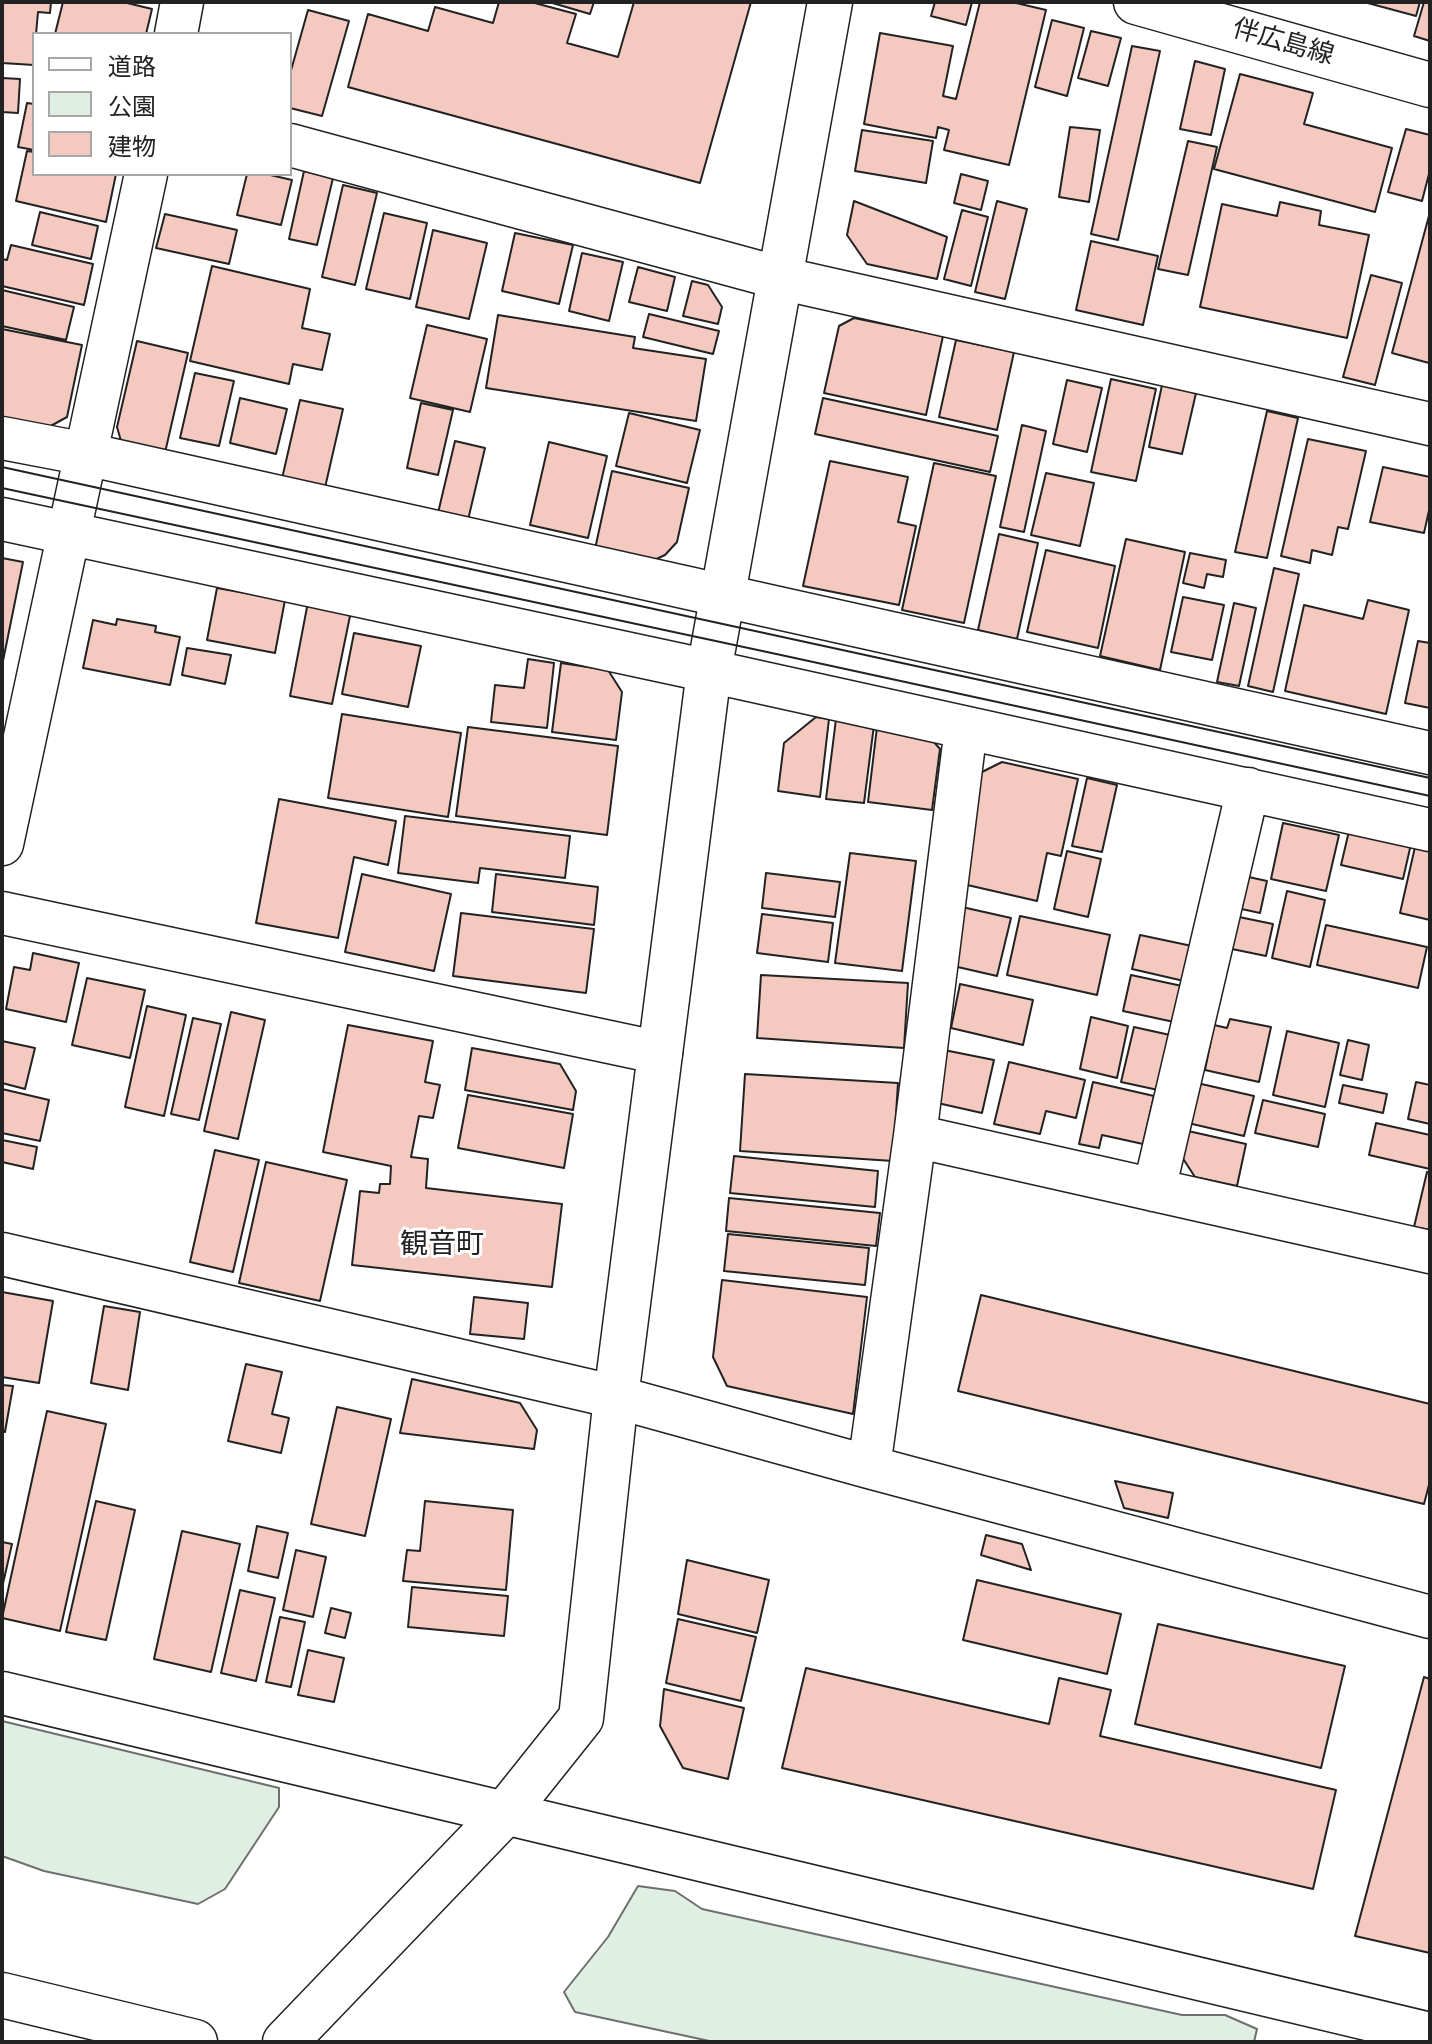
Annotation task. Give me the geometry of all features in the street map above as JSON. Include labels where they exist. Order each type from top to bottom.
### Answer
[{"type":"street","points":[[176,32],[182,2]]},
{"type":"street","points":[[285,2042],[506,1812],[581,1718],[616,1397],[709,671],[830,2]]},
{"type":"street","name":"伴広島線","points":[[1136,2],[1430,85]]},
{"type":"street","points":[[292,146],[780,278],[1430,424]]},
{"type":"street","points":[[2,844],[146,176]]},
{"type":"street","points":[[2,438],[86,454],[1430,753]]},
{"type":"street","points":[[2,519],[1430,830]]},
{"type":"street","points":[[869,1467],[915,1136],[966,728]]},
{"type":"street","points":[[1154,1190],[1248,789]]},
{"type":"street","points":[[2,913],[661,1053]]},
{"type":"street","points":[[915,1136],[1430,1252]]},
{"type":"street","points":[[2,1254],[616,1397],[1430,1617]]},
{"type":"street","points":[[2,1693],[506,1812],[1330,2026],[1430,2034]]},
{"type":"street","points":[[2,1995],[195,2042]]},
{"type":"green space","points":[[2,1721],[279,1788],[279,1807],[225,1889],[198,1904],[44,1871],[2,1856]]},
{"type":"green space","points":[[638,1886],[675,1891],[702,1909],[1182,2015],[1225,2015],[1257,2029],[1254,2042],[714,2042],[575,2012],[564,1992],[608,1937]]},
{"type":"building","points":[[2,2],[51,2],[50,13],[38,12],[36,32],[32,32],[32,65],[2,63]]},
{"type":"building","points":[[63,2],[123,2],[152,9],[146,32],[56,32]]},
{"type":"building","points":[[499,2],[531,2],[576,14],[567,43],[618,57],[634,2],[751,2],[700,183],[348,87],[368,14],[428,31],[435,7],[493,23]]},
{"type":"building","points":[[549,2],[594,2],[590,14]]},
{"type":"building","points":[[935,2],[972,2],[966,25],[931,16]]},
{"type":"building","points":[[980,2],[1012,2],[1046,10],[1009,165],[944,150],[949,130],[938,127],[936,138],[864,124],[880,33],[953,46],[943,96],[956,99]]},
{"type":"building","points":[[1364,2],[1420,2],[1416,16]]},
{"type":"building","points":[[1424,2],[1430,2],[1430,41],[1414,36]]},
{"type":"building","points":[[308,10],[349,21],[322,116],[292,108],[292,67]]},
{"type":"building","points":[[1052,20],[1084,28],[1067,96],[1035,87]]},
{"type":"building","points":[[1091,31],[1121,38],[1108,86],[1078,78]]},
{"type":"building","points":[[1132,46],[1160,51],[1118,240],[1091,234]]},
{"type":"building","points":[[1195,61],[1225,69],[1211,135],[1180,129]]},
{"type":"building","points":[[1240,74],[1313,93],[1304,124],[1392,148],[1375,212],[1214,169]]},
{"type":"building","points":[[2,78],[20,79],[18,113],[2,112]]},
{"type":"building","points":[[27,103],[32,104],[32,150],[18,147]]},
{"type":"building","points":[[1070,127],[1100,130],[1089,202],[1059,197]]},
{"type":"building","points":[[1406,129],[1430,135],[1430,170],[1422,201],[1388,192]]},
{"type":"building","points":[[862,130],[933,141],[926,183],[855,171]]},
{"type":"building","points":[[1188,141],[1217,147],[1188,275],[1158,269]]},
{"type":"building","points":[[27,151],[32,152],[32,176],[116,176],[106,222],[16,201]]},
{"type":"building","points":[[304,171],[333,178],[317,245],[289,239]]},
{"type":"building","points":[[961,174],[988,181],[981,210],[954,203]]},
{"type":"building","points":[[247,176],[275,176],[292,180],[281,225],[237,215]]},
{"type":"building","points":[[343,185],[377,193],[355,285],[322,277]]},
{"type":"building","points":[[854,201],[947,237],[937,279],[867,264],[847,235]]},
{"type":"building","points":[[997,201],[1027,209],[1005,299],[975,292]]},
{"type":"building","points":[[1280,202],[1321,211],[1319,225],[1369,235],[1347,338],[1200,307],[1222,204],[1277,216]]},
{"type":"building","points":[[962,210],[988,217],[971,286],[944,279]]},
{"type":"building","points":[[40,212],[98,226],[91,259],[32,245]]},
{"type":"building","points":[[1430,212],[1430,359],[1429,363],[1392,353]]},
{"type":"building","points":[[384,213],[427,223],[410,299],[366,289]]},
{"type":"building","points":[[165,214],[237,230],[229,264],[156,248]]},
{"type":"building","points":[[433,230],[487,243],[469,319],[416,307]]},
{"type":"building","points":[[515,233],[573,245],[559,304],[502,291]]},
{"type":"building","points":[[1091,241],[1158,256],[1143,325],[1076,310]]},
{"type":"building","points":[[11,245],[93,264],[84,305],[2,286],[2,259],[7,260]]},
{"type":"building","points":[[582,253],[623,262],[609,321],[569,311]]},
{"type":"building","points":[[212,266],[310,289],[302,328],[330,334],[322,370],[293,364],[289,384],[190,361]]},
{"type":"building","points":[[638,267],[675,277],[667,311],[629,302]]},
{"type":"building","points":[[1371,275],[1402,283],[1375,385],[1343,377]]},
{"type":"building","points":[[692,281],[708,285],[722,307],[718,324],[683,316]]},
{"type":"building","points":[[2,290],[74,307],[66,340],[2,326]]},
{"type":"building","points":[[649,314],[719,331],[713,354],[643,337]]},
{"type":"building","points":[[498,315],[635,337],[633,348],[706,359],[696,421],[486,388]]},
{"type":"building","points":[[854,318],[943,336],[926,415],[824,393],[839,326]]},
{"type":"building","points":[[427,325],[487,339],[470,412],[410,398]]},
{"type":"building","points":[[2,329],[82,345],[67,417],[38,433],[2,426]]},
{"type":"building","points":[[956,340],[1014,352],[997,430],[939,417]]},
{"type":"building","points":[[137,341],[188,353],[164,457],[123,448],[117,427]]},
{"type":"building","points":[[195,373],[234,381],[219,446],[180,438]]},
{"type":"building","points":[[1111,379],[1156,389],[1136,481],[1091,472]]},
{"type":"building","points":[[1067,380],[1102,388],[1087,452],[1053,444]]},
{"type":"building","points":[[1162,385],[1196,393],[1182,454],[1149,447]]},
{"type":"building","points":[[240,398],[287,409],[276,454],[230,443]]},
{"type":"building","points":[[823,398],[998,436],[990,472],[815,434]]},
{"type":"building","points":[[300,400],[343,409],[324,492],[281,483]]},
{"type":"building","points":[[421,403],[453,410],[438,475],[407,468]]},
{"type":"building","points":[[1267,411],[1298,418],[1267,558],[1235,552]]},
{"type":"building","points":[[629,413],[700,430],[687,483],[616,466]]},
{"type":"building","points":[[1022,425],[1046,431],[1024,532],[1000,527]]},
{"type":"building","points":[[1308,439],[1366,451],[1348,529],[1338,527],[1332,555],[1312,550],[1310,563],[1281,556]]},
{"type":"building","points":[[455,441],[485,448],[468,520],[438,513]]},
{"type":"building","points":[[549,442],[607,456],[588,538],[530,525]]},
{"type":"building","points":[[830,461],[908,477],[898,522],[916,526],[899,605],[803,586]]},
{"type":"building","points":[[934,463],[996,476],[964,623],[902,610]]},
{"type":"building","points":[[1383,467],[1430,477],[1430,506],[1424,533],[1370,522]]},
{"type":"building","points":[[612,471],[689,488],[677,542],[665,555],[650,562],[595,549]]},
{"type":"building","points":[[1046,473],[1094,483],[1080,546],[1031,535]]},
{"type":"building","points":[[999,534],[1038,543],[1017,639],[978,630]]},
{"type":"building","points":[[1126,539],[1185,552],[1160,670],[1100,656]]},
{"type":"building","points":[[1046,550],[1115,566],[1098,648],[1027,632]]},
{"type":"building","points":[[1190,553],[1226,560],[1223,577],[1207,574],[1204,588],[1183,583]]},
{"type":"building","points":[[2,558],[23,562],[2,666]]},
{"type":"building","points":[[1274,568],[1299,574],[1273,692],[1248,686]]},
{"type":"building","points":[[217,588],[285,600],[275,653],[207,640]]},
{"type":"building","points":[[1183,597],[1224,605],[1212,660],[1171,652]]},
{"type":"building","points":[[1368,600],[1409,610],[1386,714],[1285,691],[1304,605],[1363,619]]},
{"type":"building","points":[[308,602],[351,611],[332,704],[290,696]]},
{"type":"building","points":[[1234,603],[1256,608],[1239,686],[1217,682]]},
{"type":"building","points":[[117,619],[156,626],[155,632],[180,637],[170,685],[83,668],[93,620],[116,625]]},
{"type":"building","points":[[354,633],[421,646],[408,707],[342,694]]},
{"type":"building","points":[[1418,641],[1430,643],[1430,708],[1405,703]]},
{"type":"building","points":[[187,648],[231,655],[225,684],[182,675]]},
{"type":"building","points":[[528,659],[554,663],[547,728],[491,722],[495,685],[524,688]]},
{"type":"building","points":[[561,663],[608,670],[622,692],[616,740],[552,732]]},
{"type":"building","points":[[342,714],[461,733],[448,817],[328,798]]},
{"type":"building","points":[[816,717],[829,719],[820,797],[778,791],[784,743]]},
{"type":"building","points":[[836,719],[874,725],[864,803],[826,799]]},
{"type":"building","points":[[468,727],[618,746],[607,835],[456,816]]},
{"type":"building","points":[[877,727],[926,733],[940,749],[932,810],[868,802]]},
{"type":"building","points":[[1002,762],[1078,779],[1061,856],[1047,853],[1037,901],[963,884],[980,773]]},
{"type":"building","points":[[1087,778],[1117,785],[1102,852],[1072,846]]},
{"type":"building","points":[[279,799],[396,821],[388,865],[354,857],[338,938],[256,923]]},
{"type":"building","points":[[405,816],[570,836],[565,878],[480,868],[478,883],[398,873]]},
{"type":"building","points":[[1283,823],[1339,835],[1326,891],[1271,879]]},
{"type":"building","points":[[1349,831],[1411,844],[1403,879],[1341,865]]},
{"type":"building","points":[[1415,847],[1430,851],[1430,920],[1400,913]]},
{"type":"building","points":[[1067,851],[1101,859],[1088,917],[1054,909]]},
{"type":"building","points":[[850,853],[916,861],[902,971],[835,963]]},
{"type":"building","points":[[766,873],[840,882],[835,917],[762,908]]},
{"type":"building","points":[[362,874],[451,894],[434,971],[345,952]]},
{"type":"building","points":[[496,874],[598,887],[594,925],[492,912]]},
{"type":"building","points":[[1244,876],[1267,881],[1260,913],[1237,908]]},
{"type":"building","points":[[1287,891],[1325,900],[1310,967],[1272,958]]},
{"type":"building","points":[[962,907],[1011,918],[997,976],[949,965]]},
{"type":"building","points":[[461,913],[594,929],[586,993],[453,976]]},
{"type":"building","points":[[762,914],[833,923],[828,962],[757,953]]},
{"type":"building","points":[[1020,916],[1110,935],[1097,995],[1007,975]]},
{"type":"building","points":[[1239,917],[1273,924],[1266,956],[1232,949]]},
{"type":"building","points":[[1326,925],[1427,947],[1418,988],[1317,965]]},
{"type":"building","points":[[1140,935],[1192,946],[1184,981],[1132,969]]},
{"type":"building","points":[[33,953],[79,963],[66,1022],[6,1009],[14,967],[30,970]]},
{"type":"building","points":[[761,975],[908,983],[904,1048],[757,1038]]},
{"type":"building","points":[[1131,975],[1182,986],[1174,1022],[1123,1011]]},
{"type":"building","points":[[87,978],[145,990],[130,1058],[72,1045]]},
{"type":"building","points":[[960,984],[1033,1000],[1023,1045],[951,1028]]},
{"type":"building","points":[[147,1006],[186,1015],[164,1116],[125,1107]]},
{"type":"building","points":[[231,1012],[265,1020],[238,1139],[204,1131]]},
{"type":"building","points":[[1091,1017],[1128,1026],[1117,1078],[1080,1069]]},
{"type":"building","points":[[193,1018],[221,1024],[199,1120],[171,1114]]},
{"type":"building","points":[[1230,1019],[1271,1027],[1259,1082],[1205,1070],[1214,1025],[1227,1028]]},
{"type":"building","points":[[348,1025],[433,1041],[425,1082],[440,1085],[433,1118],[419,1116],[411,1157],[428,1159],[426,1188],[562,1204],[552,1287],[352,1265],[360,1191],[379,1193],[380,1184],[390,1184],[391,1166],[323,1152]]},
{"type":"building","points":[[1134,1027],[1170,1035],[1158,1090],[1121,1082]]},
{"type":"building","points":[[1287,1031],[1339,1043],[1325,1107],[1273,1095]]},
{"type":"building","points":[[1348,1040],[1369,1045],[1362,1080],[1340,1075]]},
{"type":"building","points":[[2,1041],[35,1048],[25,1089],[2,1083]]},
{"type":"building","points":[[472,1048],[560,1064],[576,1091],[573,1110],[465,1090]]},
{"type":"building","points":[[944,1050],[994,1060],[982,1113],[933,1102]]},
{"type":"building","points":[[1009,1062],[1085,1080],[1076,1118],[1046,1111],[1040,1134],[994,1124]]},
{"type":"building","points":[[745,1074],[898,1083],[893,1161],[740,1151]]},
{"type":"building","points":[[1093,1082],[1154,1096],[1143,1144],[1102,1135],[1099,1148],[1079,1144]]},
{"type":"building","points":[[1416,1082],[1430,1085],[1430,1124],[1408,1119]]},
{"type":"building","points":[[1197,1083],[1254,1096],[1244,1136],[1188,1123]]},
{"type":"building","points":[[1343,1085],[1387,1094],[1383,1113],[1339,1103]]},
{"type":"building","points":[[2,1089],[49,1100],[40,1141],[2,1133]]},
{"type":"building","points":[[468,1095],[573,1114],[564,1168],[458,1148]]},
{"type":"building","points":[[1263,1100],[1325,1114],[1318,1147],[1255,1133]]},
{"type":"building","points":[[1376,1123],[1430,1135],[1430,1169],[1369,1155]]},
{"type":"building","points":[[1188,1131],[1246,1144],[1237,1186],[1195,1177],[1182,1157]]},
{"type":"building","points":[[2,1140],[37,1147],[33,1169],[2,1162]]},
{"type":"building","points":[[215,1150],[259,1160],[233,1272],[190,1262]]},
{"type":"building","points":[[734,1156],[878,1171],[875,1207],[730,1193]]},
{"type":"building","points":[[266,1162],[347,1180],[320,1301],[239,1283]]},
{"type":"building","points":[[1427,1172],[1430,1173],[1430,1230],[1414,1227]]},
{"type":"building","points":[[729,1198],[880,1213],[876,1246],[726,1231]]},
{"type":"building","points":[[728,1234],[869,1248],[865,1285],[724,1271]]},
{"type":"building","points":[[722,1280],[867,1297],[853,1414],[727,1386],[713,1357]]},
{"type":"building","points":[[2,1292],[53,1301],[39,1383],[2,1377]]},
{"type":"building","points":[[981,1295],[1430,1404],[1430,1481],[1424,1504],[958,1391]]},
{"type":"building","points":[[474,1297],[528,1303],[524,1339],[470,1334]]},
{"type":"building","points":[[104,1306],[140,1312],[128,1390],[91,1383]]},
{"type":"building","points":[[246,1364],[282,1372],[272,1414],[289,1418],[281,1453],[228,1441]]},
{"type":"building","points":[[412,1379],[520,1403],[537,1430],[534,1449],[400,1433]]},
{"type":"building","points":[[2,1385],[13,1386],[5,1432],[2,1431]]},
{"type":"building","points":[[337,1407],[391,1419],[365,1536],[311,1524]]},
{"type":"building","points":[[47,1411],[106,1424],[60,1631],[2,1618]]},
{"type":"building","points":[[1115,1481],[1173,1493],[1168,1518],[1124,1508]]},
{"type":"building","points":[[96,1501],[135,1510],[106,1640],[66,1632]]},
{"type":"building","points":[[425,1501],[513,1510],[506,1590],[403,1581],[407,1550],[420,1551]]},
{"type":"building","points":[[257,1526],[288,1533],[278,1578],[248,1571]]},
{"type":"building","points":[[182,1531],[240,1544],[211,1672],[154,1659]]},
{"type":"building","points":[[986,1535],[1022,1544],[1031,1570],[981,1555]]},
{"type":"building","points":[[2,1542],[12,1544],[2,1588]]},
{"type":"building","points":[[296,1550],[326,1557],[313,1617],[283,1610]]},
{"type":"building","points":[[687,1560],[769,1580],[757,1633],[678,1614]]},
{"type":"building","points":[[977,1580],[1121,1614],[1107,1674],[963,1640]]},
{"type":"building","points":[[412,1587],[508,1596],[504,1636],[408,1627]]},
{"type":"building","points":[[240,1590],[275,1598],[256,1681],[221,1673]]},
{"type":"building","points":[[331,1608],[351,1613],[345,1638],[325,1633]]},
{"type":"building","points":[[280,1617],[305,1622],[291,1687],[266,1682]]},
{"type":"building","points":[[678,1619],[756,1637],[741,1701],[666,1683]]},
{"type":"building","points":[[1158,1624],[1345,1666],[1321,1768],[1135,1724]]},
{"type":"building","points":[[308,1650],[344,1658],[334,1702],[298,1695]]},
{"type":"building","points":[[806,1668],[1049,1724],[1059,1678],[1111,1690],[1100,1736],[1336,1790],[1313,1889],[782,1768]]},
{"type":"building","points":[[1424,1677],[1430,1679],[1430,1953],[1355,1936]]},
{"type":"building","points":[[664,1689],[744,1708],[728,1779],[683,1768],[660,1726]]},
{"type":"tram line","points":[[2,467],[1430,778]]},
{"type":"tram line","points":[[2,488],[1430,796]]},
{"type":"district","name":"観音町","points":[[442,1246]]}]
